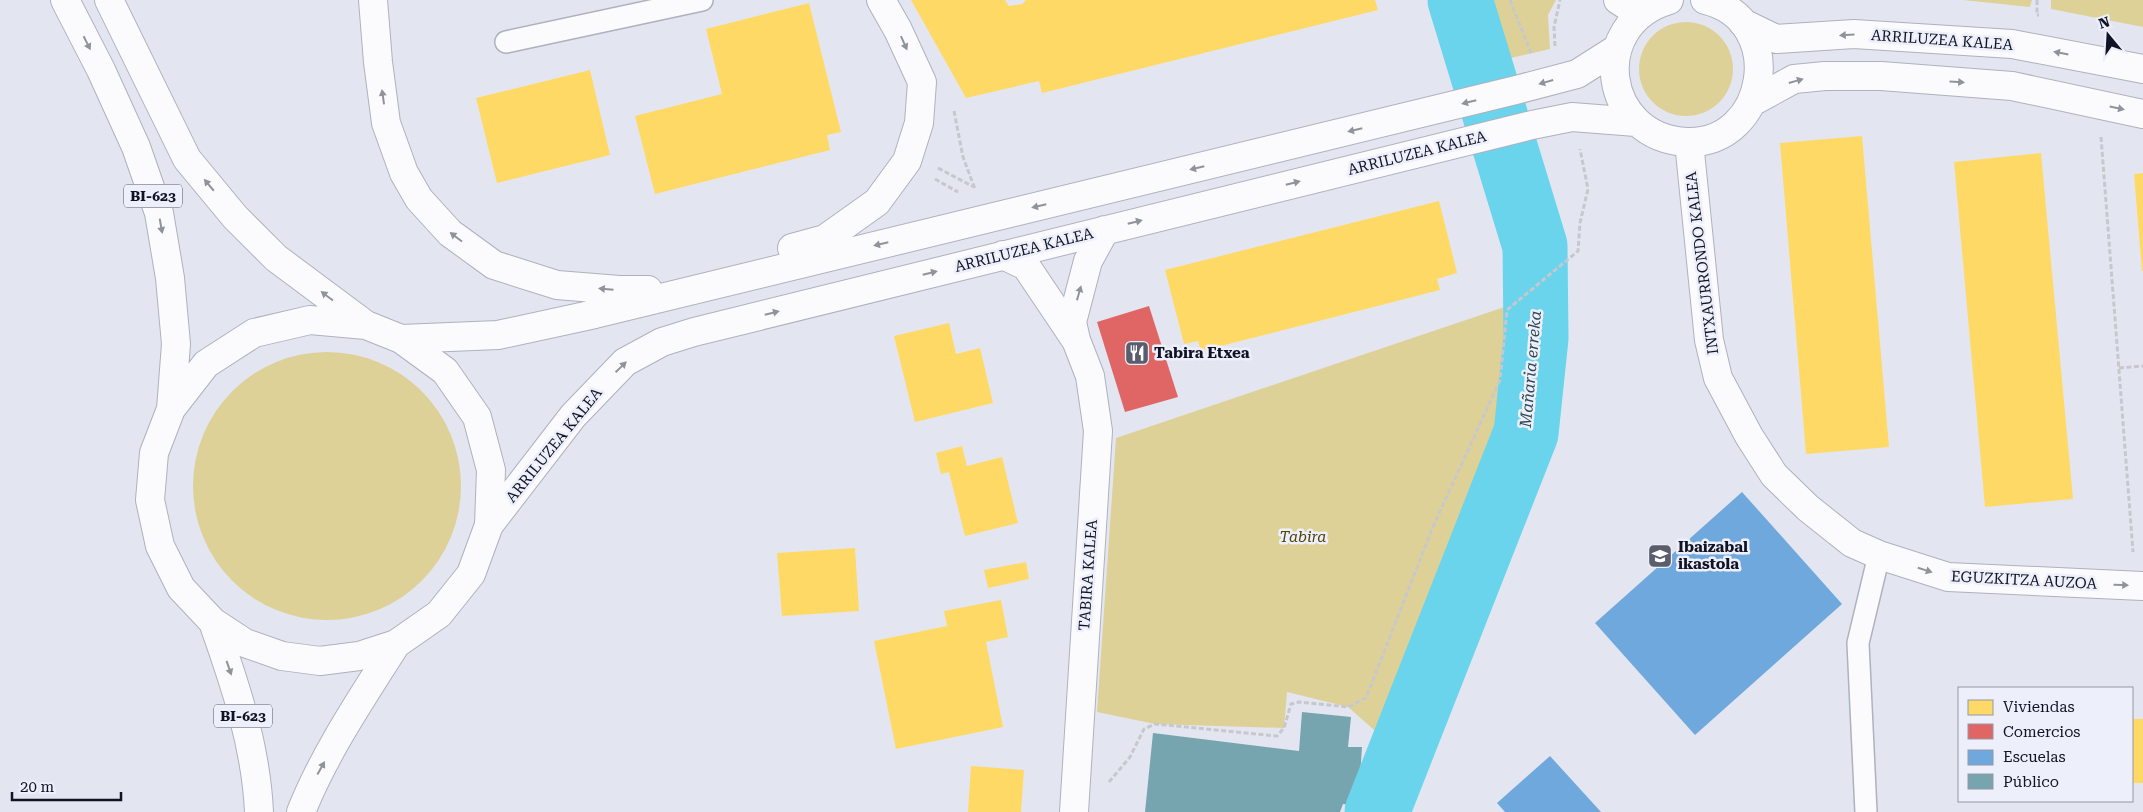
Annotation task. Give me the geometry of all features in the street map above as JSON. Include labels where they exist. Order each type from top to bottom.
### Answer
[{"type":"street","name":"BI-623","points":[[65,0],[101,70],[136,146],[159,214],[170,278],[176,344],[171,409]]},
{"type":"street","name":"BI-623","points":[[109,0],[188,159],[235,217],[276,258],[366,325]]},
{"type":"street","points":[[373,0],[378,62],[386,123],[404,173],[419,199],[450,233],[494,265],[557,285],[619,290],[690,290]]},
{"type":"street","points":[[728,280],[770,255],[825,239],[877,202],[907,162],[919,122],[922,82],[898,30],[880,0]]},
{"type":"street","name":"ARRILUZEA KALEA","points":[[1669,0],[1656,4],[1629,7],[1626,29],[1618,48],[1614,68],[1616,88],[1624,106],[1636,122],[1652,133],[1670,140],[1689,142],[1708,139],[1726,131],[1741,118],[1752,102],[1759,82],[1759,61],[1754,40],[1743,23],[1730,11],[1711,1]]},
{"type":"street","name":"ARRILUZEA KALEA","points":[[1743,23],[1776,39],[1854,34],[2012,44],[2143,69]]},
{"type":"street","points":[[401,339],[498,335],[690,290],[1403,119],[1516,90],[1577,74],[1618,48]]},
{"type":"street","name":"ARRILUZEA KALEA","points":[[1752,102],[1794,80],[1825,76],[1882,76],[2012,86],[2143,114]]},
{"type":"street","name":"ARRILUZEA KALEA","points":[[489,525],[573,416],[625,362],[655,346],[694,332],[1532,125],[1572,117],[1636,122]]},
{"type":"street","name":"INTXAURRONDO KALEA","points":[[1689,142],[1709,340],[1718,378],[1749,436],[1774,475],[1808,508],[1852,543],[1879,555]]},
{"type":"street","points":[[1076,340],[1072,322],[1076,303],[1088,261],[1105,230]]},
{"type":"street","points":[[1003,255],[1026,266],[1076,340]]},
{"type":"street","points":[[310,320],[366,325],[401,339],[445,371],[477,417],[492,470],[489,525],[471,574],[439,614],[396,644],[359,656],[320,661],[282,656],[245,643],[213,622],[181,588],[160,546],[150,500],[154,453],[171,409],[206,364],[254,334],[310,320]]},
{"type":"street","name":"TABIRA KALEA","points":[[1074,812],[1098,431],[1090,376],[1076,340]]},
{"type":"street","name":"EGUZKITZA AUZOA","points":[[1879,555],[1948,577],[2143,586]]},
{"type":"street","name":"BI-623","points":[[213,622],[238,692],[257,783],[258,812]]},
{"type":"street","points":[[301,812],[313,783],[342,731],[396,644]]},
{"type":"lane","points":[[506,42],[702,0]]},
{"type":"lane","points":[[1866,812],[1858,643],[1879,555]]},
{"type":"path","points":[[1510,0],[1534,60]]},
{"type":"path","points":[[950,106],[955,113],[963,157],[985,219]]},
{"type":"path","points":[[2100,132],[2133,553]]},
{"type":"path","points":[[909,152],[974,187]]},
{"type":"path","points":[[1106,785],[1130,757],[1144,729],[1155,724],[1277,736],[1284,728],[1291,704],[1299,702],[1348,707],[1366,698],[1432,529],[1500,380],[1507,310],[1578,251]]},
{"type":"path","points":[[2119,368],[2143,366]]},
{"type":"green space","points":[[1486,0],[1556,0],[1548,15],[1550,49],[1502,60]]},
{"type":"green space","points":[[1963,0],[2032,0],[2030,7]]},
{"type":"green space","points":[[2051,0],[2143,0],[2143,27],[2051,9]]},
{"type":"green space","points":[[1677,22],[1695,22],[1720,35],[1730,51],[1733,69],[1730,87],[1720,103],[1695,116],[1677,116],[1652,103],[1639,78],[1639,60],[1652,35]]},
{"type":"green space","name":"Tabira","points":[[1531,298],[1527,424],[1501,467],[1474,548],[1430,629],[1382,737],[1348,707],[1287,692],[1284,728],[1155,724],[1097,712],[1116,438]]},
{"type":"green space","points":[[327,352],[353,355],[378,362],[412,382],[422,391],[431,401],[451,435],[458,460],[461,486],[458,512],[451,537],[431,571],[422,581],[412,590],[378,610],[353,617],[327,620],[301,617],[276,610],[242,590],[232,581],[223,571],[203,537],[196,512],[193,486],[196,460],[203,435],[223,401],[232,391],[242,382],[276,362],[301,355]]},
{"type":"building: Viviendas","points":[[911,0],[1005,0],[1009,6],[1022,4],[1026,0],[1375,0],[1378,10],[1042,93],[1039,81],[966,98]]},
{"type":"building: Viviendas","points":[[809,3],[841,132],[827,135],[830,150],[655,194],[635,116],[722,94],[706,29]]},
{"type":"building: Viviendas","points":[[590,70],[610,155],[497,183],[476,98]]},
{"type":"building: Viviendas","points":[[1862,136],[1889,447],[1806,454],[1780,143]]},
{"type":"building: Viviendas","points":[[2041,153],[2073,499],[1985,507],[1954,162]]},
{"type":"building: Viviendas","points":[[2143,173],[2143,271],[2142,271],[2134,174]]},
{"type":"building: Viviendas","points":[[1439,201],[1457,273],[1437,279],[1440,290],[1201,351],[1198,341],[1184,344],[1165,270]]},
{"type":"building: Viviendas","points":[[949,323],[956,354],[980,348],[993,403],[915,422],[894,336]]},
{"type":"building: Viviendas","points":[[962,446],[967,466],[1002,457],[1018,523],[965,536],[949,472],[941,474],[936,453]]},
{"type":"building: Viviendas","points":[[855,548],[859,611],[782,616],[777,553]]},
{"type":"building: Viviendas","points":[[1026,562],[1029,579],[988,588],[984,570]]},
{"type":"building: Viviendas","points":[[1001,600],[1008,637],[986,642],[1003,727],[896,749],[874,641],[947,626],[944,611]]},
{"type":"building: Viviendas","points":[[2133,719],[2143,719],[2143,783],[2133,783]]},
{"type":"building: Viviendas","points":[[971,766],[1024,770],[1021,812],[968,812]]},
{"type":"building: Comercios","points":[[1149,306],[1178,397],[1125,412],[1097,322]]},
{"type":"building: Escuelas","points":[[1742,492],[1842,604],[1695,735],[1595,623]]},
{"type":"building: Escuelas","points":[[1550,756],[1601,812],[1505,812],[1497,803]]},
{"type":"building: Público","points":[[1302,712],[1351,717],[1348,747],[1362,747],[1358,806],[1343,804],[1340,812],[1145,812],[1153,733],[1299,751]]},
{"type":"waterway","name":"Mañaria erreka","points":[[1377,812],[1526,433],[1536,338],[1535,246],[1460,0]]},
{"type":"place","name":"Tabira Etxea","points":[[1137,353]]},
{"type":"place","name":"Ibaizabal ikastola","points":[[1660,556]]}]
